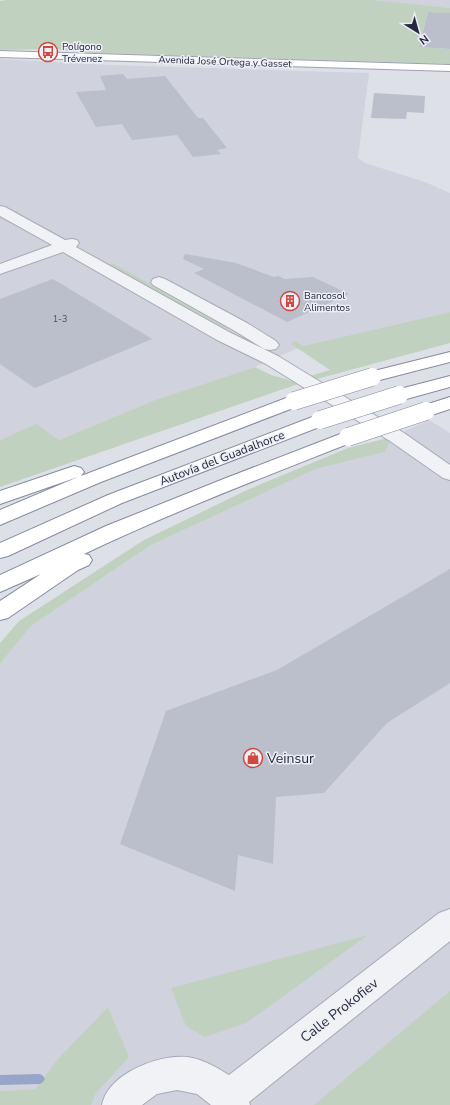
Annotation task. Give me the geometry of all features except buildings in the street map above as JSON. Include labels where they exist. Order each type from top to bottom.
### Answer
[{"type":"main road","name":"Avenida José Ortega y Gasset","points":[[0,54],[450,68]]},
{"type":"main road","points":[[0,498],[183,432],[294,401],[372,377],[450,357]]},
{"type":"main road","name":"Autovía del Guadalhorce","points":[[0,551],[115,499],[320,420],[450,381]]},
{"type":"main road","points":[[0,518],[94,478],[294,401]]},
{"type":"main road","points":[[0,584],[114,531],[233,482],[348,437],[450,403]]},
{"type":"main road","points":[[0,612],[70,565],[233,482]]},
{"type":"street","points":[[0,195],[241,327],[353,402],[397,437],[450,474]]},
{"type":"street","points":[[0,210],[223,336],[353,402],[450,455]]},
{"type":"street","points":[[0,269],[80,239]]},
{"type":"street","name":"Calle Prokofiev","points":[[231,1101],[450,923]]},
{"type":"street","points":[[119,1105],[126,1095],[145,1081],[166,1074],[189,1074],[211,1082],[231,1101]]},
{"type":"shaded area","points":[[372,0],[450,0],[450,8],[402,4]]},
{"type":"shaded area","points":[[0,59],[108,65],[369,73],[358,158],[365,163],[425,182],[450,193],[450,312],[303,346],[255,367],[155,400],[59,440],[36,425],[0,440]]},
{"type":"shaded area","points":[[429,420],[450,433],[450,1105],[91,1105],[96,1093],[36,1089],[0,1091],[0,664],[31,626],[151,545],[316,469],[385,452],[392,437]]},
{"type":"green space","points":[[372,0],[450,8],[450,13],[428,12],[419,47],[450,49],[450,64],[92,53],[55,49],[0,50],[0,1]]},
{"type":"green space","points":[[112,263],[229,328],[225,330],[108,265]]},
{"type":"green space","points":[[450,312],[450,343],[295,385],[0,487],[0,440],[36,424],[59,440],[155,400],[255,367],[271,375],[293,381],[330,370],[291,344],[295,341],[303,346]]},
{"type":"green space","points":[[392,437],[385,452],[316,469],[151,545],[31,626],[0,664],[0,643],[19,621],[144,540],[247,490],[348,448]]},
{"type":"green space","points":[[368,935],[246,1023],[205,1037],[186,1026],[171,988]]},
{"type":"green space","points":[[450,991],[450,1105],[314,1105]]},
{"type":"green space","points":[[108,1007],[129,1057],[96,1093],[91,1105],[0,1105],[0,1091],[36,1089],[57,1060]]},
{"type":"waterway","points":[[0,1080],[40,1079]]},
{"type":"place","name":"Polígono Trévenez","points":[[48,52]]},
{"type":"place","name":"Bancosol Alimentos","points":[[290,301]]},
{"type":"place","name":"Veinsur","points":[[253,758]]}]
